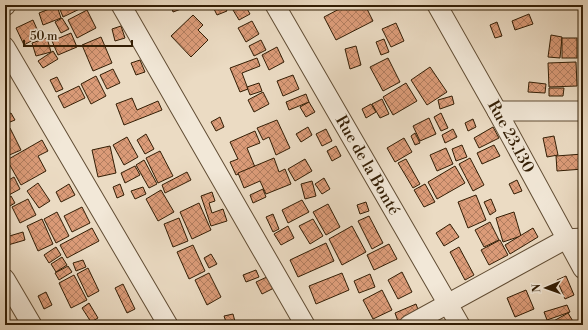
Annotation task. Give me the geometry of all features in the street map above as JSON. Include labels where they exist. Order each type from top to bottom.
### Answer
[{"type":"street","points":[[122,5],[305,325]]},
{"type":"street","name":"Rue de la Bonté","points":[[275,5],[460,325]]},
{"type":"street","name":"Rue 23.130","points":[[437,5],[497,110],[574,238],[583,269]]},
{"type":"street","points":[[5,47],[168,325]]},
{"type":"street","points":[[497,110],[583,111]]},
{"type":"street","points":[[409,325],[448,303],[574,238]]},
{"type":"street","points":[[5,280],[32,325]]},
{"type":"building","points":[[64,5],[88,5],[63,17],[59,7]]},
{"type":"building","points":[[171,5],[188,5],[189,6],[173,12]]},
{"type":"building","points":[[217,5],[224,5],[227,11],[217,15],[213,7]]},
{"type":"building","points":[[230,5],[245,5],[250,14],[239,20]]},
{"type":"building","points":[[347,5],[365,5],[373,21],[336,40],[324,17]]},
{"type":"building","points":[[57,6],[61,18],[43,25],[39,13]]},
{"type":"building","points":[[87,10],[96,28],[77,38],[68,20]]},
{"type":"building","points":[[529,14],[533,24],[515,30],[512,21]]},
{"type":"building","points":[[193,15],[203,25],[198,30],[208,40],[191,57],[171,36]]},
{"type":"building","points":[[62,18],[69,29],[61,33],[55,22]]},
{"type":"building","points":[[33,20],[40,36],[24,45],[16,28]]},
{"type":"building","points":[[252,21],[259,34],[246,42],[238,28]]},
{"type":"building","points":[[497,22],[502,36],[495,38],[490,25]]},
{"type":"building","points":[[396,23],[404,41],[391,47],[382,29]]},
{"type":"building","points":[[121,26],[125,38],[115,41],[112,29]]},
{"type":"building","points":[[71,33],[77,47],[58,55],[52,41]]},
{"type":"building","points":[[551,35],[562,37],[560,58],[548,57]]},
{"type":"building","points":[[101,37],[112,63],[93,71],[82,45]]},
{"type":"building","points":[[47,38],[51,52],[36,56],[32,43]]},
{"type":"building","points":[[562,38],[577,38],[577,58],[562,58]]},
{"type":"building","points":[[384,39],[389,52],[381,55],[376,42]]},
{"type":"building","points":[[261,40],[266,50],[254,56],[249,46]]},
{"type":"building","points":[[356,46],[361,65],[350,69],[345,49]]},
{"type":"building","points":[[277,47],[284,62],[269,70],[262,55]]},
{"type":"building","points":[[53,51],[58,59],[43,68],[38,61]]},
{"type":"building","points":[[257,58],[260,66],[242,73],[248,89],[240,92],[230,68]]},
{"type":"building","points":[[388,58],[400,82],[383,91],[370,67]]},
{"type":"building","points":[[140,60],[145,72],[136,75],[131,63]]},
{"type":"building","points":[[576,62],[577,86],[549,87],[548,63]]},
{"type":"building","points":[[579,63],[583,63],[583,81],[580,81]]},
{"type":"building","points":[[430,67],[447,92],[427,105],[411,80]]},
{"type":"building","points":[[113,69],[120,83],[107,89],[100,75]]},
{"type":"building","points":[[293,75],[299,89],[283,96],[277,81]]},
{"type":"building","points":[[96,76],[106,96],[91,104],[81,84]]},
{"type":"building","points":[[57,77],[63,89],[56,92],[50,80]]},
{"type":"building","points":[[529,82],[546,84],[545,93],[528,92]]},
{"type":"building","points":[[259,83],[262,91],[250,95],[247,87]]},
{"type":"building","points":[[406,83],[417,101],[393,115],[383,97]]},
{"type":"building","points":[[79,86],[85,98],[64,108],[58,96]]},
{"type":"building","points":[[549,88],[564,88],[563,96],[549,96]]},
{"type":"building","points":[[263,92],[269,104],[254,112],[248,100]]},
{"type":"building","points":[[306,94],[309,102],[289,110],[286,102]]},
{"type":"building","points":[[452,96],[454,104],[440,109],[438,100]]},
{"type":"building","points":[[132,98],[137,110],[158,101],[162,110],[124,125],[116,104]]},
{"type":"building","points":[[382,99],[389,114],[380,118],[372,104]]},
{"type":"building","points":[[309,102],[315,112],[306,117],[300,107]]},
{"type":"building","points":[[371,104],[376,112],[366,118],[362,109]]},
{"type":"building","points":[[11,113],[15,120],[5,124],[5,116]]},
{"type":"building","points":[[441,113],[448,128],[441,131],[434,117]]},
{"type":"building","points":[[220,117],[224,127],[216,131],[211,122]]},
{"type":"building","points":[[429,118],[436,134],[420,141],[413,126]]},
{"type":"building","points":[[473,119],[476,127],[468,131],[465,123]]},
{"type":"building","points":[[277,120],[290,148],[276,155],[269,137],[263,140],[257,128]]},
{"type":"building","points":[[308,127],[312,135],[301,142],[296,134]]},
{"type":"building","points":[[493,127],[499,138],[479,148],[474,138]]},
{"type":"building","points":[[10,128],[21,150],[7,156],[5,151],[5,131]]},
{"type":"building","points":[[326,129],[332,141],[322,146],[316,134]]},
{"type":"building","points":[[453,129],[457,137],[445,143],[442,135]]},
{"type":"building","points":[[255,131],[260,143],[247,148],[255,167],[236,175],[230,162],[238,159],[230,142]]},
{"type":"building","points":[[415,133],[420,143],[415,145],[411,136]]},
{"type":"building","points":[[146,134],[154,149],[145,154],[137,140]]},
{"type":"building","points":[[554,136],[558,155],[547,157],[543,138]]},
{"type":"building","points":[[127,137],[138,157],[124,165],[113,145]]},
{"type":"building","points":[[404,138],[412,152],[395,162],[387,148]]},
{"type":"building","points":[[42,140],[48,151],[38,156],[46,171],[21,185],[7,160]]},
{"type":"building","points":[[462,145],[467,157],[456,161],[452,149]]},
{"type":"building","points":[[494,145],[500,156],[482,164],[477,153]]},
{"type":"building","points":[[110,146],[116,173],[98,177],[92,150]]},
{"type":"building","points":[[336,146],[341,156],[332,161],[327,151]]},
{"type":"building","points":[[446,148],[453,164],[437,171],[430,155]]},
{"type":"building","points":[[160,151],[173,176],[158,183],[146,158]]},
{"type":"building","points":[[583,154],[583,169],[557,171],[556,156]]},
{"type":"building","points":[[274,158],[279,172],[285,169],[291,184],[266,194],[260,181],[244,188],[238,173]]},
{"type":"building","points":[[470,158],[484,185],[473,191],[459,164]]},
{"type":"building","points":[[305,159],[312,171],[295,181],[288,169]]},
{"type":"building","points":[[406,159],[420,184],[413,188],[398,163]]},
{"type":"building","points":[[144,160],[157,184],[149,188],[136,165]]},
{"type":"building","points":[[135,166],[140,175],[125,183],[121,173]]},
{"type":"building","points":[[455,166],[465,183],[437,199],[428,182]]},
{"type":"building","points":[[187,172],[191,180],[165,193],[162,185]]},
{"type":"building","points":[[14,177],[20,189],[7,196],[5,192],[5,182]]},
{"type":"building","points":[[324,178],[330,189],[322,194],[315,184]]},
{"type":"building","points":[[517,180],[522,191],[514,194],[509,184]]},
{"type":"building","points":[[312,181],[316,196],[305,199],[301,184]]},
{"type":"building","points":[[38,183],[50,201],[39,208],[27,191]]},
{"type":"building","points":[[69,184],[75,195],[61,202],[56,192]]},
{"type":"building","points":[[120,184],[124,195],[117,198],[113,187]]},
{"type":"building","points":[[425,184],[435,202],[424,207],[414,190]]},
{"type":"building","points":[[143,187],[146,194],[135,199],[131,191]]},
{"type":"building","points":[[263,189],[266,197],[253,203],[250,195]]},
{"type":"building","points":[[161,190],[174,212],[158,221],[146,199]]},
{"type":"building","points":[[212,192],[215,201],[209,203],[212,213],[223,209],[227,221],[211,226],[201,196]]},
{"type":"building","points":[[476,195],[486,220],[468,228],[458,202]]},
{"type":"building","points":[[11,196],[15,203],[5,209],[5,200]]},
{"type":"building","points":[[28,199],[36,215],[20,223],[12,207]]},
{"type":"building","points":[[491,199],[496,211],[490,215],[484,202]]},
{"type":"building","points":[[302,200],[309,212],[288,223],[282,210]]},
{"type":"building","points":[[366,202],[369,211],[360,214],[357,205]]},
{"type":"building","points":[[199,203],[211,230],[192,239],[180,212]]},
{"type":"building","points":[[328,204],[340,227],[326,235],[313,212]]},
{"type":"building","points":[[82,207],[90,223],[72,232],[64,216]]},
{"type":"building","points":[[57,212],[69,236],[56,243],[44,219]]},
{"type":"building","points":[[514,212],[521,236],[503,242],[496,218]]},
{"type":"building","points":[[273,214],[279,229],[273,232],[266,217]]},
{"type":"building","points":[[369,216],[383,243],[372,249],[358,221]]},
{"type":"building","points":[[179,218],[188,241],[173,247],[164,224]]},
{"type":"building","points":[[42,219],[53,244],[38,251],[27,226]]},
{"type":"building","points":[[313,219],[323,236],[310,244],[299,226]]},
{"type":"building","points":[[5,220],[10,234],[5,235]]},
{"type":"building","points":[[490,222],[499,240],[484,247],[475,230]]},
{"type":"building","points":[[450,224],[459,237],[444,246],[436,233]]},
{"type":"building","points":[[288,226],[294,238],[281,245],[274,234]]},
{"type":"building","points":[[352,226],[366,252],[342,265],[329,239]]},
{"type":"building","points":[[92,228],[99,241],[67,258],[60,245]]},
{"type":"building","points":[[533,228],[538,237],[510,254],[505,245]]},
{"type":"building","points":[[23,232],[25,240],[8,245],[6,237]]},
{"type":"building","points":[[500,240],[508,255],[489,265],[481,250]]},
{"type":"building","points":[[326,243],[334,261],[298,277],[290,260]]},
{"type":"building","points":[[389,244],[397,259],[374,270],[367,255]]},
{"type":"building","points":[[193,245],[205,271],[189,279],[177,252]]},
{"type":"building","points":[[56,247],[61,255],[49,263],[44,255]]},
{"type":"building","points":[[459,247],[474,275],[465,280],[450,252]]},
{"type":"building","points":[[211,254],[217,264],[209,268],[204,258]]},
{"type":"building","points":[[62,257],[67,265],[56,272],[51,264]]},
{"type":"building","points":[[83,260],[86,267],[76,271],[73,263]]},
{"type":"building","points":[[68,266],[72,272],[59,280],[55,273]]},
{"type":"building","points":[[88,268],[99,291],[88,297],[77,274]]},
{"type":"building","points":[[256,270],[259,277],[246,282],[243,275]]},
{"type":"building","points":[[402,272],[412,292],[398,299],[388,280]]},
{"type":"building","points":[[209,273],[221,297],[207,305],[195,280]]},
{"type":"building","points":[[342,273],[349,290],[316,304],[309,286]]},
{"type":"building","points":[[370,274],[375,287],[359,293],[354,281]]},
{"type":"building","points":[[74,275],[87,300],[71,308],[59,283]]},
{"type":"building","points":[[269,276],[274,288],[262,294],[256,282]]},
{"type":"building","points":[[566,276],[574,295],[565,299],[557,280]]},
{"type":"building","points":[[123,284],[135,309],[127,313],[115,288]]},
{"type":"building","points":[[382,290],[392,310],[373,319],[363,300]]},
{"type":"building","points":[[526,290],[534,309],[515,317],[507,298]]},
{"type":"building","points":[[46,292],[52,305],[44,309],[38,296]]},
{"type":"building","points":[[89,303],[98,318],[91,322],[82,308]]},
{"type":"building","points":[[416,304],[420,315],[399,324],[395,313]]},
{"type":"building","points":[[567,305],[570,312],[547,320],[544,312]]},
{"type":"building","points":[[568,313],[574,323],[583,318],[583,325],[551,325],[550,323]]},
{"type":"building","points":[[233,314],[236,325],[227,325],[224,316]]}]
